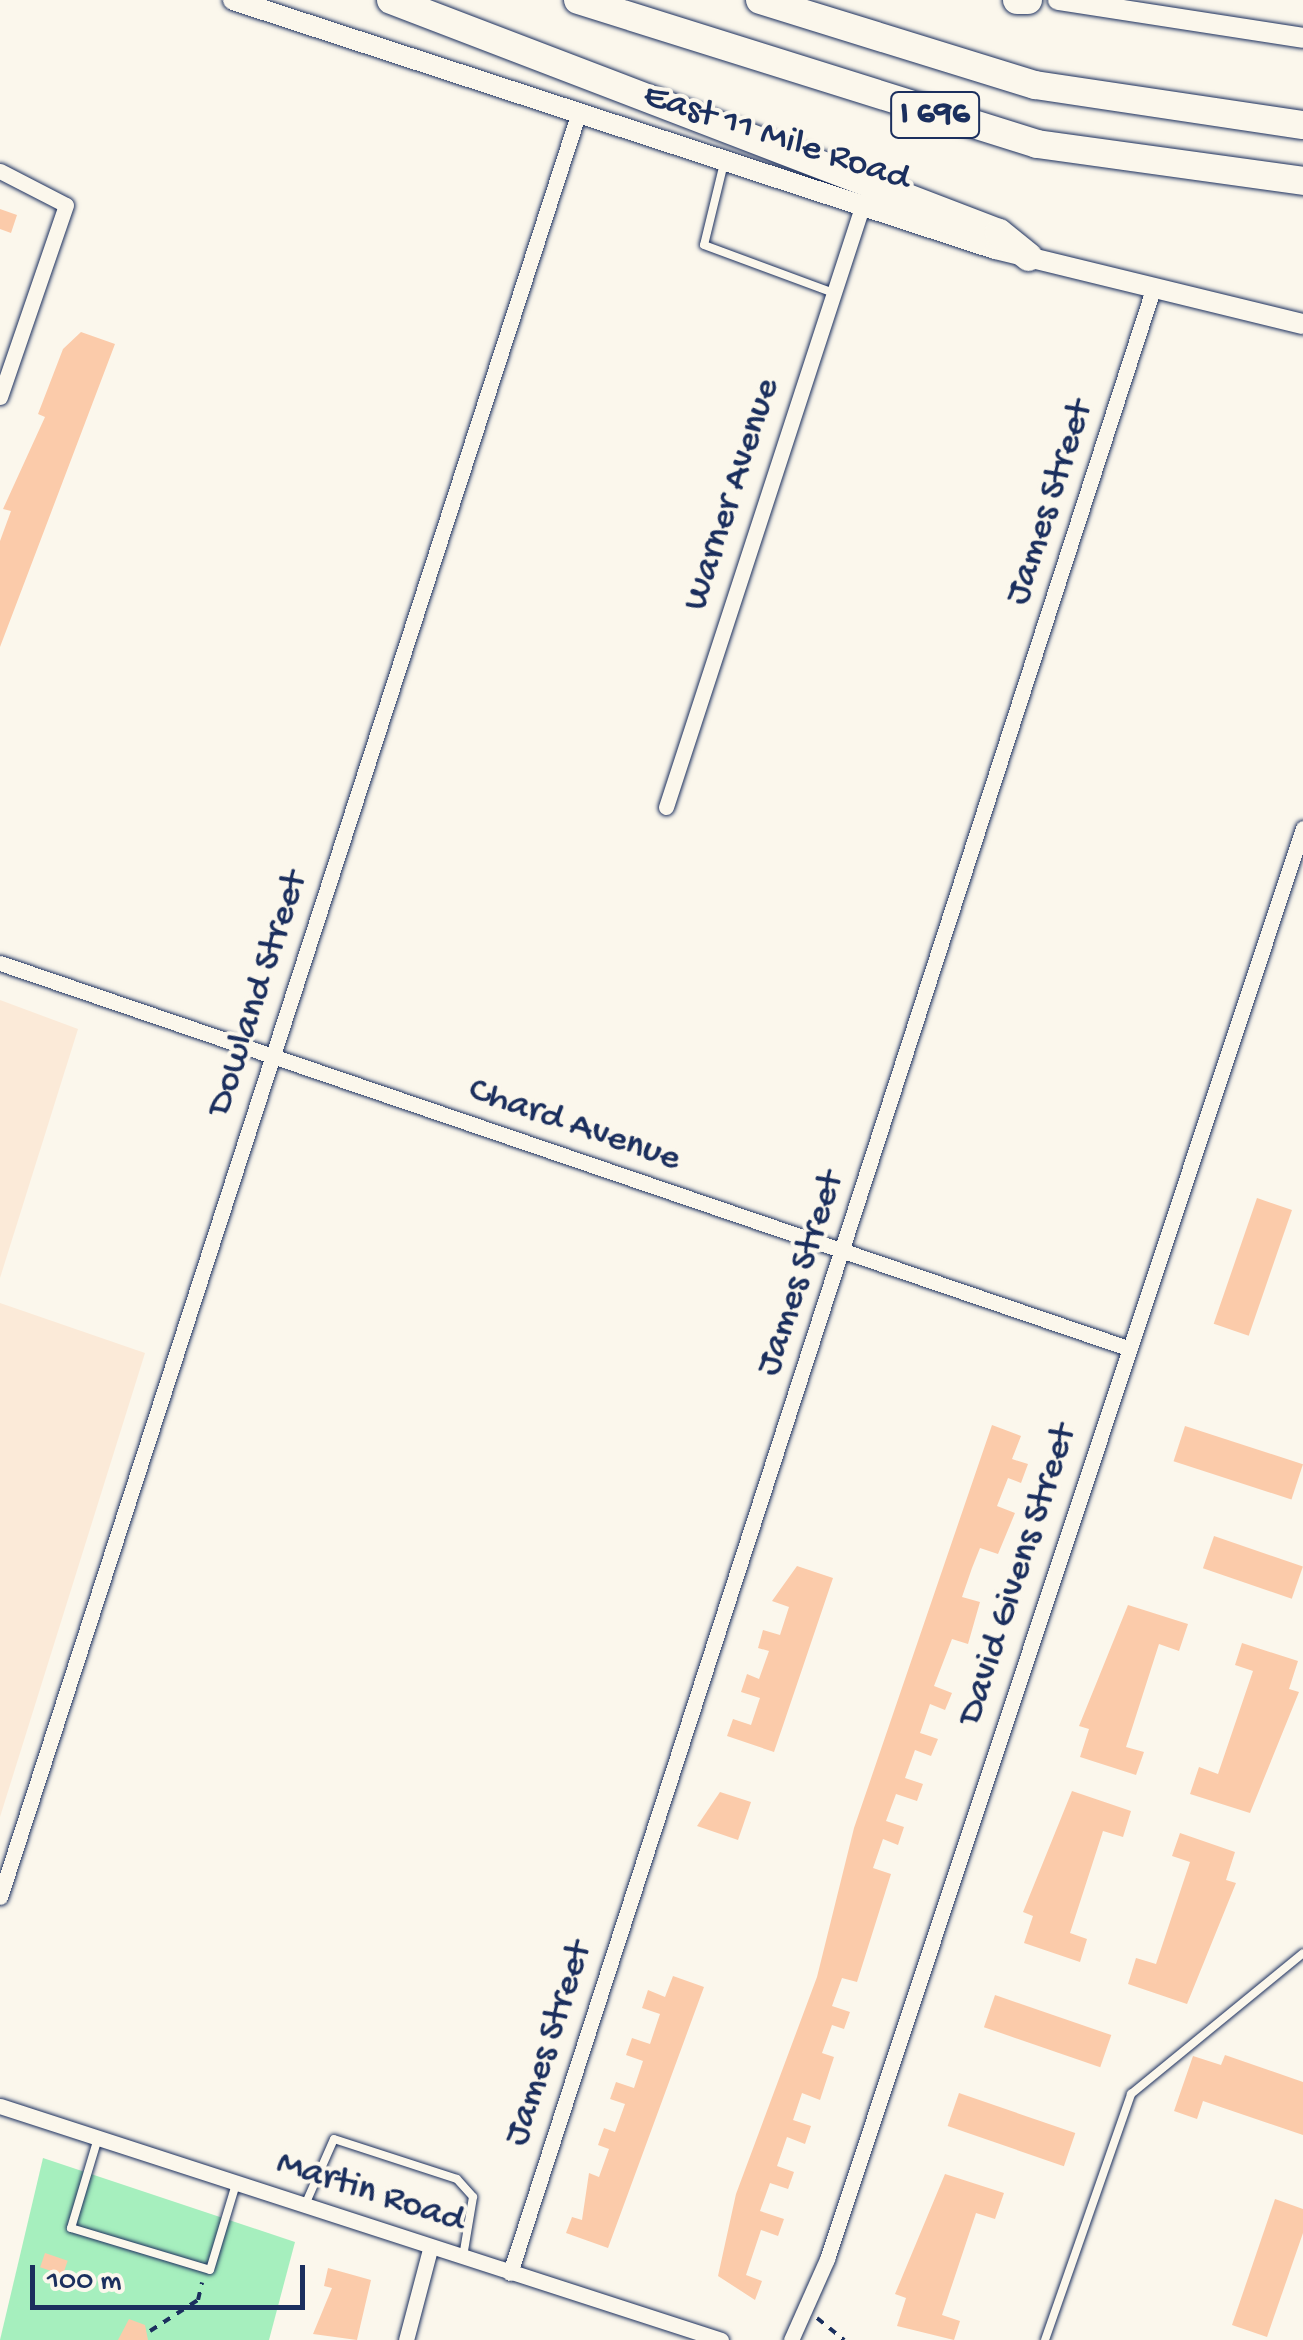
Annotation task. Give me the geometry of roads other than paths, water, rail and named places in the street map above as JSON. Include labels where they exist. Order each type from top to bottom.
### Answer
[{"type":"highway","points":[[390,0],[1000,233],[1029,257]]},
{"type":"highway","name":"I 696","points":[[578,0],[1038,144],[1303,182]]},
{"type":"highway","name":"I 696","points":[[760,0],[1035,86],[1303,125]]},
{"type":"highway","points":[[1018,0],[1028,0]]},
{"type":"main road","name":"East 11 Mile Road","points":[[233,0],[1029,257],[1152,293],[1303,324]]},
{"type":"main road","points":[[1058,0],[1303,38]]},
{"type":"street","name":"Dowland Street","points":[[0,1897],[579,112]]},
{"type":"street","points":[[0,171],[66,205],[0,397]]},
{"type":"street","name":"Warner Avenue","points":[[666,807],[863,204]]},
{"type":"street","name":"James Street","points":[[510,2273],[1152,293]]},
{"type":"street","name":"David Givens Street","points":[[791,2340],[807,2310],[1303,828]]},
{"type":"street","name":"Chard Avenue","points":[[0,964],[1128,1348]]},
{"type":"street","name":"Martin Road","points":[[0,2106],[430,2249],[720,2340]]},
{"type":"street","points":[[406,2340],[430,2249]]},
{"type":"lane","points":[[725,160],[704,245],[834,293]]},
{"type":"lane","points":[[1045,2340],[1131,2094],[1303,1953]]},
{"type":"lane","points":[[98,2138],[70,2228],[206,2269],[236,2184]]},
{"type":"lane","points":[[304,2207],[334,2139],[468,2187],[474,2212],[463,2257]]}]
